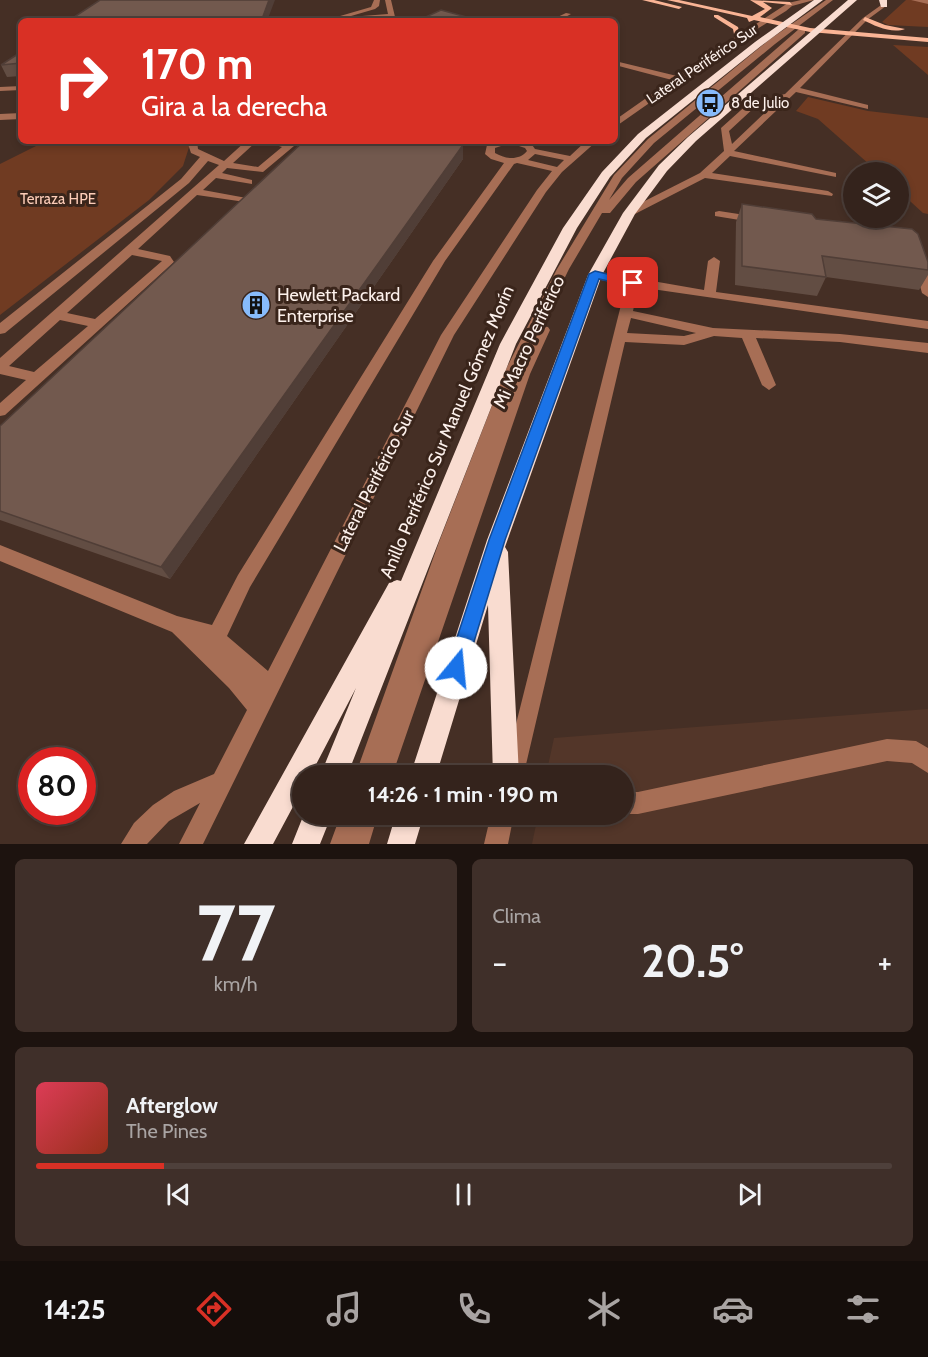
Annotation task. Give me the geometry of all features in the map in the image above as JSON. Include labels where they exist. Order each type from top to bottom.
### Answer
[{"type":"highway","name":"Anillo Periférico Sur Manuel Gómez Morín","points":[[337,765],[508,344],[570,228],[606,175],[642,136],[819,0]]},
{"type":"highway","points":[[426,765],[497,540],[595,274],[629,213],[663,168],[692,138],[853,0]]},
{"type":"highway","points":[[258,844],[436,517]]},
{"type":"highway","points":[[497,540],[506,765]]},
{"type":"highway","points":[[306,844],[314,825]]},
{"type":"highway","points":[[401,844],[407,825]]},
{"type":"main road","points":[[645,0],[716,16],[753,20],[768,10],[766,5],[753,0]]},
{"type":"main road","points":[[670,0],[810,30],[873,34],[928,42]]},
{"type":"main road","points":[[691,0],[744,15]]},
{"type":"main road","points":[[760,0],[790,4]]},
{"type":"main road","points":[[716,16],[736,28],[738,37]]},
{"type":"main road","points":[[865,19],[884,27],[928,33]]},
{"type":"main road","points":[[873,34],[928,33]]},
{"type":"main road","points":[[843,43],[871,40],[928,42]]},
{"type":"street","points":[[337,18],[373,8],[377,0]]},
{"type":"street","points":[[388,0],[392,18]]},
{"type":"street","points":[[396,0],[400,18]]},
{"type":"street","points":[[790,4],[811,0]]},
{"type":"street","name":"Mi Macro Periférico","points":[[370,765],[448,542],[514,367],[563,268],[618,177],[651,141],[772,42],[830,0]]},
{"type":"street","name":"Mi Macro Periférico","points":[[385,765],[523,374],[575,262],[603,216],[632,180],[753,76],[836,0]]},
{"type":"street","points":[[914,0],[928,2]]},
{"type":"street","points":[[324,18],[361,7],[364,1]]},
{"type":"street","points":[[629,213],[704,175],[884,2]]},
{"type":"street","name":"Lateral Periférico Sur","points":[[618,122],[738,37],[784,10],[790,4]]},
{"type":"street","points":[[559,18],[568,14]]},
{"type":"street","points":[[365,18],[374,16],[386,18]]},
{"type":"street","points":[[618,64],[678,79]]},
{"type":"street","points":[[618,123],[647,111],[695,77],[695,67]]},
{"type":"street","points":[[0,89],[18,88]]},
{"type":"street","points":[[729,153],[724,130],[753,104],[792,92],[865,107]]},
{"type":"street","points":[[618,109],[631,113]]},
{"type":"street","points":[[0,117],[18,116]]},
{"type":"street","points":[[193,144],[194,151],[226,165],[262,169],[290,146],[281,144]]},
{"type":"street","points":[[0,367],[249,144]]},
{"type":"street","points":[[492,144],[490,154],[496,159],[560,170]]},
{"type":"street","points":[[523,144],[529,146],[532,151],[572,159]]},
{"type":"street","name":"Lateral Periférico Sur","points":[[191,844],[448,335],[542,190],[584,144]]},
{"type":"street","points":[[216,638],[244,581],[433,271],[515,161],[529,156],[532,151]]},
{"type":"street","points":[[729,153],[832,175]]},
{"type":"street","points":[[2,328],[170,193],[206,157]]},
{"type":"street","points":[[215,175],[248,182]]},
{"type":"street","points":[[704,175],[828,194]]},
{"type":"street","points":[[196,192],[248,201]]},
{"type":"street","points":[[719,214],[775,223]]},
{"type":"street","points":[[914,249],[928,293]]},
{"type":"street","points":[[0,411],[168,262],[166,258],[130,251]]},
{"type":"street","points":[[709,295],[714,261]]},
{"type":"street","points":[[595,274],[633,283],[709,295],[928,325]]},
{"type":"street","points":[[516,765],[633,283]]},
{"type":"street","points":[[626,313],[713,332],[840,338],[928,348]]},
{"type":"street","points":[[58,315],[98,324]]},
{"type":"street","points":[[2,328],[35,334]]},
{"type":"street","points":[[619,337],[684,341],[713,332]]},
{"type":"street","points":[[747,334],[769,385]]},
{"type":"street","points":[[0,367],[37,378]]},
{"type":"street","points":[[0,553],[177,625],[208,633],[270,686]]},
{"type":"street","points":[[177,625],[236,681],[259,708]]},
{"type":"street","points":[[634,803],[887,750],[916,753],[928,762]]},
{"type":"street","points":[[133,844],[144,827],[163,809],[182,798],[221,783]]},
{"type":"street","points":[[342,844],[349,825]]},
{"type":"street","points":[[357,844],[363,825]]},
{"type":"street","points":[[496,844],[500,825]]},
{"type":"shaded area","points":[[928,709],[928,844],[532,844],[536,825],[634,825],[634,765],[548,765],[554,738]]},
{"type":"green space","points":[[906,0],[928,0],[928,27],[888,25],[882,22]]},
{"type":"green space","points":[[893,45],[928,47],[928,75]]},
{"type":"green space","points":[[808,97],[868,111],[928,118],[928,214],[923,213],[909,200],[909,162],[867,162],[818,119],[796,111]]},
{"type":"green space","name":"Terraza HPE","points":[[40,144],[190,144],[183,166],[149,200],[0,315],[0,164]]},
{"type":"building","points":[[100,0],[269,0],[262,18],[73,18]]},
{"type":"building","points":[[441,10],[470,18],[424,18]]},
{"type":"building","points":[[18,54],[18,63],[1,65]]},
{"type":"building","name":"Hewlett Packard Enterprise","points":[[301,144],[463,145],[161,567],[0,511],[0,426]]},
{"type":"building","points":[[742,204],[812,214],[816,219],[843,222],[843,228],[912,229],[918,234],[928,262],[928,270],[822,256],[826,277],[742,266]]},
{"type":"place","name":"8 de Julio","points":[[710,103]]},
{"type":"place","name":"Hewlett Packard Enterprise","points":[[256,305]]},
{"type":"route","points":[[456,668],[497,540],[595,274],[633,283]]}]
